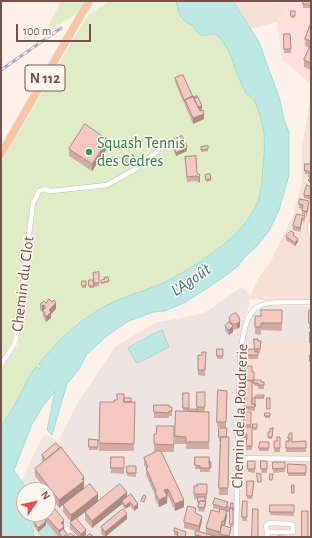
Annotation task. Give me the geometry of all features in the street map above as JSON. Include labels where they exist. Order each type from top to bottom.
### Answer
[{"type":"main road","name":"N 112","points":[[1,154],[89,1]]},
{"type":"street","name":"Chemin du Clot","points":[[1,366],[13,346],[17,332],[34,199],[41,193],[50,191],[107,185],[134,170],[158,151]]},
{"type":"street","points":[[311,223],[311,236]]},
{"type":"street","name":"Chemin de la Poudrerie","points":[[236,537],[240,357],[248,318],[257,306],[270,302],[311,302]]},
{"type":"street","points":[[238,458],[311,459]]},
{"type":"street","points":[[270,523],[291,524],[293,526],[293,532],[268,535],[266,526],[270,523]]},
{"type":"street","points":[[67,529],[73,537]]},
{"type":"shaded area","points":[[233,1],[290,1],[277,22],[251,29]]},
{"type":"shaded area","points":[[290,1],[311,1],[311,84],[282,59],[277,22]]},
{"type":"shaded area","points":[[311,95],[311,303],[249,299],[257,281],[273,257],[293,215],[302,182],[302,147]]},
{"type":"shaded area","points":[[242,287],[251,296],[240,341],[236,537],[39,537],[31,527],[38,522],[56,522],[56,482],[21,481],[44,434],[58,441],[77,404],[115,347],[154,323],[204,313]]},
{"type":"shaded area","points":[[272,305],[311,306],[311,350],[308,350],[308,341],[244,341],[253,313],[262,307]]},
{"type":"shaded area","points":[[240,341],[309,341],[308,350],[311,350],[311,537],[236,537]]},
{"type":"green space","points":[[61,1],[84,1],[77,13],[44,35]]},
{"type":"green space","points":[[109,1],[176,1],[179,11],[185,21],[193,26],[200,34],[218,35],[224,43],[248,95],[253,97],[257,104],[265,138],[264,171],[259,197],[249,217],[239,229],[227,242],[199,263],[169,280],[107,305],[87,317],[70,331],[54,346],[39,364],[42,367],[30,375],[17,401],[1,426],[1,369],[18,345],[35,208],[31,202],[13,337],[11,345],[1,360],[1,163],[87,16]]},
{"type":"water","name":"L'Agoût","points":[[176,1],[233,1],[259,42],[280,100],[283,116],[289,133],[289,175],[279,210],[269,231],[238,266],[224,277],[186,302],[165,311],[153,312],[129,321],[109,334],[87,354],[79,369],[67,384],[52,435],[47,430],[55,391],[32,424],[14,470],[22,482],[16,482],[16,522],[37,522],[31,527],[35,535],[31,537],[1,537],[1,427],[36,367],[40,369],[42,367],[39,364],[61,339],[87,317],[107,305],[163,283],[190,268],[218,249],[242,226],[258,201],[262,184],[264,141],[263,127],[256,104],[245,91],[228,49],[219,37],[215,34],[201,35],[194,27],[182,18]]},
{"type":"water","points":[[162,330],[169,347],[138,363],[136,362],[128,348]]},
{"type":"water","points":[[37,522],[47,522],[59,537],[43,537],[38,532],[46,525]]},
{"type":"building","points":[[303,1],[311,1],[311,4],[303,4]]},
{"type":"building","points":[[291,11],[295,11],[295,16],[291,16]]},
{"type":"building","points":[[311,23],[311,41],[305,39]]},
{"type":"building","points":[[284,34],[290,34],[291,49],[284,49]]},
{"type":"building","points":[[311,44],[311,63],[304,60]]},
{"type":"building","points":[[183,75],[193,97],[185,100],[185,102],[175,78]]},
{"type":"building","points":[[193,96],[200,111],[203,110],[204,114],[193,118],[185,100]]},
{"type":"building","points":[[198,97],[202,106],[198,107],[194,99]]},
{"type":"building","name":"Squash Tennis des Cèdres","points":[[85,124],[108,140],[92,164],[69,149]]},
{"type":"building","points":[[182,136],[187,147],[176,153],[171,141]]},
{"type":"building","points":[[208,146],[208,149],[201,150],[201,147]]},
{"type":"building","points":[[196,156],[197,173],[200,175],[199,177],[187,177],[185,157]]},
{"type":"building","points":[[129,158],[130,161],[127,163],[125,160]]},
{"type":"building","points":[[305,164],[311,164],[311,177],[309,177],[309,171],[305,171]]},
{"type":"building","points":[[210,174],[211,179],[206,180],[205,175]]},
{"type":"building","points":[[307,185],[311,187],[311,196],[304,195]]},
{"type":"building","points":[[300,199],[309,201],[307,212],[302,210],[303,205],[299,204]]},
{"type":"building","points":[[297,214],[305,216],[302,218],[300,228],[293,226]]},
{"type":"building","points":[[291,231],[298,239],[295,243],[286,236]]},
{"type":"building","points":[[99,272],[99,283],[94,283],[93,273]]},
{"type":"building","points":[[108,277],[109,281],[101,283],[101,280]]},
{"type":"building","points":[[89,280],[93,280],[94,286],[89,286]]},
{"type":"building","points":[[82,281],[86,281],[86,286],[82,286]]},
{"type":"building","points":[[49,299],[52,302],[54,300],[56,303],[49,310],[51,312],[46,317],[43,310],[46,307],[40,304],[44,301],[46,303]]},
{"type":"building","points":[[261,310],[282,310],[282,323],[261,323],[261,327],[255,327],[255,316],[261,316]]},
{"type":"building","points":[[309,310],[311,310],[311,323],[309,323]]},
{"type":"building","points":[[236,313],[240,321],[237,324],[233,324],[230,322],[229,318],[231,315]]},
{"type":"building","points":[[229,322],[233,326],[229,330],[225,326]]},
{"type":"building","points":[[311,332],[311,343],[310,343]]},
{"type":"building","points":[[254,339],[261,341],[260,349],[255,349],[255,352],[258,352],[258,355],[248,355],[248,349],[254,349]]},
{"type":"building","points":[[217,349],[223,349],[223,356],[217,356]]},
{"type":"building","points":[[202,352],[206,352],[205,370],[198,370],[198,355],[202,355]]},
{"type":"building","points":[[245,366],[252,366],[254,380],[245,380]]},
{"type":"building","points":[[254,380],[261,380],[261,382],[264,382],[264,385],[254,383]]},
{"type":"building","points":[[245,381],[252,381],[252,404],[255,404],[255,407],[245,407]]},
{"type":"building","points":[[218,390],[227,391],[226,422],[217,422]]},
{"type":"building","points":[[197,392],[205,392],[205,407],[197,407]]},
{"type":"building","points":[[183,393],[189,393],[189,408],[183,408]]},
{"type":"building","points":[[117,394],[124,394],[124,402],[135,402],[134,444],[99,443],[100,402],[114,402],[114,400],[117,400]]},
{"type":"building","points":[[257,395],[264,395],[264,397],[255,397]]},
{"type":"building","points":[[124,398],[131,398],[131,402],[124,402]]},
{"type":"building","points":[[252,398],[255,398],[255,404],[252,404]]},
{"type":"building","points":[[267,398],[270,398],[270,409],[267,409]]},
{"type":"building","points":[[154,405],[169,405],[169,407],[172,407],[172,411],[169,411],[169,413],[154,412]]},
{"type":"building","points":[[189,409],[197,409],[197,411],[189,411]]},
{"type":"building","points":[[176,411],[209,412],[209,442],[186,442],[186,437],[175,436]]},
{"type":"building","points":[[244,412],[251,412],[251,425],[244,425]]},
{"type":"building","points":[[265,413],[270,413],[270,416],[265,416]]},
{"type":"building","points":[[253,424],[257,424],[257,428],[253,428]]},
{"type":"building","points":[[157,426],[174,426],[174,445],[154,444],[154,434],[156,434]]},
{"type":"building","points":[[245,427],[252,427],[252,446],[246,446],[247,434],[244,434]]},
{"type":"building","points":[[219,428],[227,428],[226,437],[219,437]]},
{"type":"building","points":[[273,428],[272,437],[268,437],[268,432],[270,432],[270,429]]},
{"type":"building","points":[[290,433],[292,433],[292,442],[306,441],[306,448],[286,448],[286,441],[290,441],[290,438],[288,438]]},
{"type":"building","points":[[221,437],[229,437],[228,488],[219,488]]},
{"type":"building","points":[[277,437],[280,437],[280,448],[274,448],[274,441],[277,441]]},
{"type":"building","points":[[89,439],[98,440],[98,447],[89,447]]},
{"type":"building","points":[[260,442],[269,442],[269,448],[259,448]]},
{"type":"building","points":[[56,443],[60,448],[46,460],[42,455]]},
{"type":"building","points":[[61,447],[84,477],[82,479],[84,481],[59,500],[56,496],[56,482],[45,482],[35,469]]},
{"type":"building","points":[[157,451],[161,451],[184,500],[175,504],[168,489],[164,490],[167,496],[159,500],[146,468],[148,467],[144,458]]},
{"type":"building","points":[[111,457],[124,457],[124,468],[111,468]]},
{"type":"building","points":[[195,457],[209,457],[210,468],[200,468],[200,466],[195,465]]},
{"type":"building","points":[[248,461],[255,461],[255,469],[248,469]]},
{"type":"building","points":[[261,461],[267,461],[267,469],[261,469]]},
{"type":"building","points":[[273,462],[285,462],[285,468],[273,469]]},
{"type":"building","points":[[288,464],[306,465],[306,473],[288,473]]},
{"type":"building","points":[[127,466],[136,466],[136,473],[127,473]]},
{"type":"building","points":[[257,473],[261,474],[261,482],[258,482]]},
{"type":"building","points":[[270,474],[273,474],[272,480],[270,480]]},
{"type":"building","points":[[247,481],[254,481],[252,496],[247,496]]},
{"type":"building","points":[[90,484],[98,494],[71,515],[63,505]]},
{"type":"building","points":[[120,484],[127,492],[92,521],[85,512]]},
{"type":"building","points":[[197,484],[207,484],[207,494],[194,494],[194,486],[197,486]]},
{"type":"building","points":[[292,485],[294,485],[294,493],[292,493]]},
{"type":"building","points":[[131,494],[138,504],[134,507],[130,502],[125,506],[122,501]]},
{"type":"building","points":[[144,495],[146,496],[144,502],[141,501]]},
{"type":"building","points":[[198,497],[205,497],[205,501],[198,502]]},
{"type":"building","points":[[215,498],[228,502],[226,508],[213,504]]},
{"type":"building","points":[[200,501],[206,501],[204,508],[198,507]]},
{"type":"building","points":[[243,501],[247,501],[247,517],[242,517]]},
{"type":"building","points":[[231,503],[233,503],[233,508],[227,510],[227,507],[230,507]]},
{"type":"building","points":[[270,505],[294,505],[294,512],[270,512]]},
{"type":"building","points":[[188,506],[196,508],[195,513],[202,516],[199,526],[184,522]]},
{"type":"building","points":[[230,508],[233,508],[233,524],[230,524]]},
{"type":"building","points":[[123,509],[127,514],[105,532],[101,527]]},
{"type":"building","points":[[220,509],[227,511],[224,521],[222,521],[220,532],[206,528],[211,510],[219,512]]},
{"type":"building","points":[[253,509],[258,509],[258,537],[252,537]]},
{"type":"building","points":[[56,510],[64,520],[61,523],[64,526],[59,531],[51,522],[56,522]]},
{"type":"building","points":[[302,511],[308,511],[308,537],[302,537]]},
{"type":"building","points":[[76,518],[86,530],[81,534],[70,523]]},
{"type":"building","points":[[34,522],[45,522],[38,528]]},
{"type":"building","points":[[222,525],[231,528],[229,536],[220,534]]},
{"type":"building","points":[[175,528],[186,532],[185,537],[177,537],[178,532],[174,531]]},
{"type":"building","points":[[63,529],[67,534],[62,537],[59,533]]},
{"type":"building","points":[[197,531],[219,537],[201,537],[195,535],[195,532]]},
{"type":"building","points":[[70,533],[76,537],[67,537]]},
{"type":"building","points":[[90,534],[94,537],[86,537]]},
{"type":"railway","points":[[1,70],[61,28]]},
{"type":"place","name":"Squash Tennis des Cèdres","points":[[89,152]]}]
